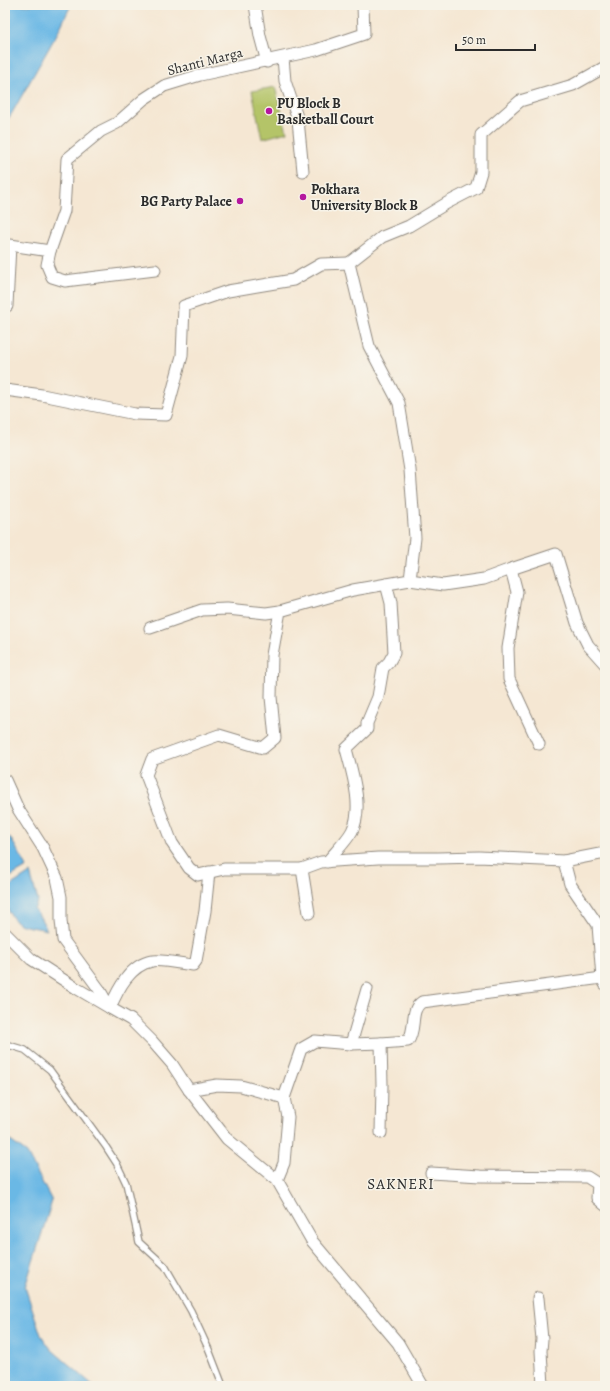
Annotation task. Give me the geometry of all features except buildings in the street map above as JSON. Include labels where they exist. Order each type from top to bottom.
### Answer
[{"type":"street","points":[[255,5],[266,62]]},
{"type":"street","name":"Shanti Marga","points":[[155,270],[65,281],[52,278],[48,265],[50,251],[64,211],[67,159],[101,131],[117,123],[144,99],[164,86],[200,75],[316,50],[364,34],[363,5]]},
{"type":"street","points":[[283,58],[285,81],[298,120],[303,171]]},
{"type":"street","points":[[5,390],[42,395],[135,414],[166,415],[182,356],[184,306],[228,291],[293,280],[320,264],[349,263],[382,237],[408,226],[446,203],[476,188],[481,172],[481,135],[520,101],[573,85],[605,67]]},
{"type":"street","points":[[5,306],[7,306],[10,245],[50,251]]},
{"type":"street","points":[[349,263],[369,346],[399,403],[410,470],[415,538],[410,580]]},
{"type":"street","points":[[150,628],[202,610],[228,609],[266,613],[280,611],[353,590],[410,580],[442,585],[484,579],[556,554],[577,622],[588,645],[605,664]]},
{"type":"street","points":[[511,569],[517,592],[508,648],[509,679],[539,744]]},
{"type":"street","points":[[327,862],[345,842],[353,830],[356,818],[356,787],[346,749],[366,729],[378,697],[383,668],[389,662],[394,653],[391,603],[386,584]]},
{"type":"street","points":[[280,611],[272,655],[271,697],[274,738],[263,748],[219,735],[152,760],[146,775],[172,843],[189,868],[198,875],[224,870],[302,869],[321,862],[378,858],[479,857],[564,861],[605,853]]},
{"type":"street","points":[[5,780],[18,809],[43,848],[57,878],[61,897],[63,940],[99,989],[110,1008]]},
{"type":"street","points":[[277,1180],[284,1163],[288,1117],[284,1098],[301,1049],[315,1041],[351,1044],[408,1041],[412,1032],[415,1009],[418,1004],[422,1002],[604,981],[598,925],[570,884],[564,861]]},
{"type":"street","points":[[302,869],[309,913]]},
{"type":"street","points":[[110,1008],[117,991],[135,968],[153,961],[193,965],[196,961],[205,911],[209,872]]},
{"type":"street","points":[[5,933],[31,959],[76,988],[131,1020],[152,1041],[172,1064],[189,1090],[227,1139],[277,1180],[312,1241],[398,1344],[423,1386]]},
{"type":"street","points":[[351,1044],[367,989]]},
{"type":"street","points":[[381,1043],[381,1133]]},
{"type":"street","points":[[189,1090],[217,1085],[241,1086],[284,1098]]},
{"type":"street","points":[[431,1173],[480,1176],[587,1177],[598,1184],[597,1198],[605,1205]]},
{"type":"street","points":[[538,1298],[542,1339],[540,1350],[543,1386]]},
{"type":"lane","points":[[5,1044],[25,1050],[50,1070],[106,1146],[126,1183],[138,1242],[165,1266],[191,1311],[209,1350],[222,1386]]},
{"type":"green space","name":"PU Block B Basketball Court","points":[[275,87],[287,132],[262,139],[252,91]]},
{"type":"water","points":[[10,5],[71,5],[58,32],[5,123],[5,11]]},
{"type":"water","points":[[10,837],[27,867],[5,880],[5,840]]},
{"type":"water","points":[[30,873],[38,901],[34,909],[47,930],[18,923],[11,916],[7,908],[5,889]]},
{"type":"water","points":[[5,1137],[27,1153],[52,1201],[25,1287],[41,1335],[51,1349],[94,1386],[16,1386],[5,1376]]},
{"type":"place","name":"PU Block B Basketball Court","points":[[269,111]]},
{"type":"place","name":"Pokhara University Block B","points":[[303,197]]},
{"type":"place","name":"BG Party Palace","points":[[240,201]]},
{"type":"district","name":"SAKNERI","points":[[401,1184]]}]
